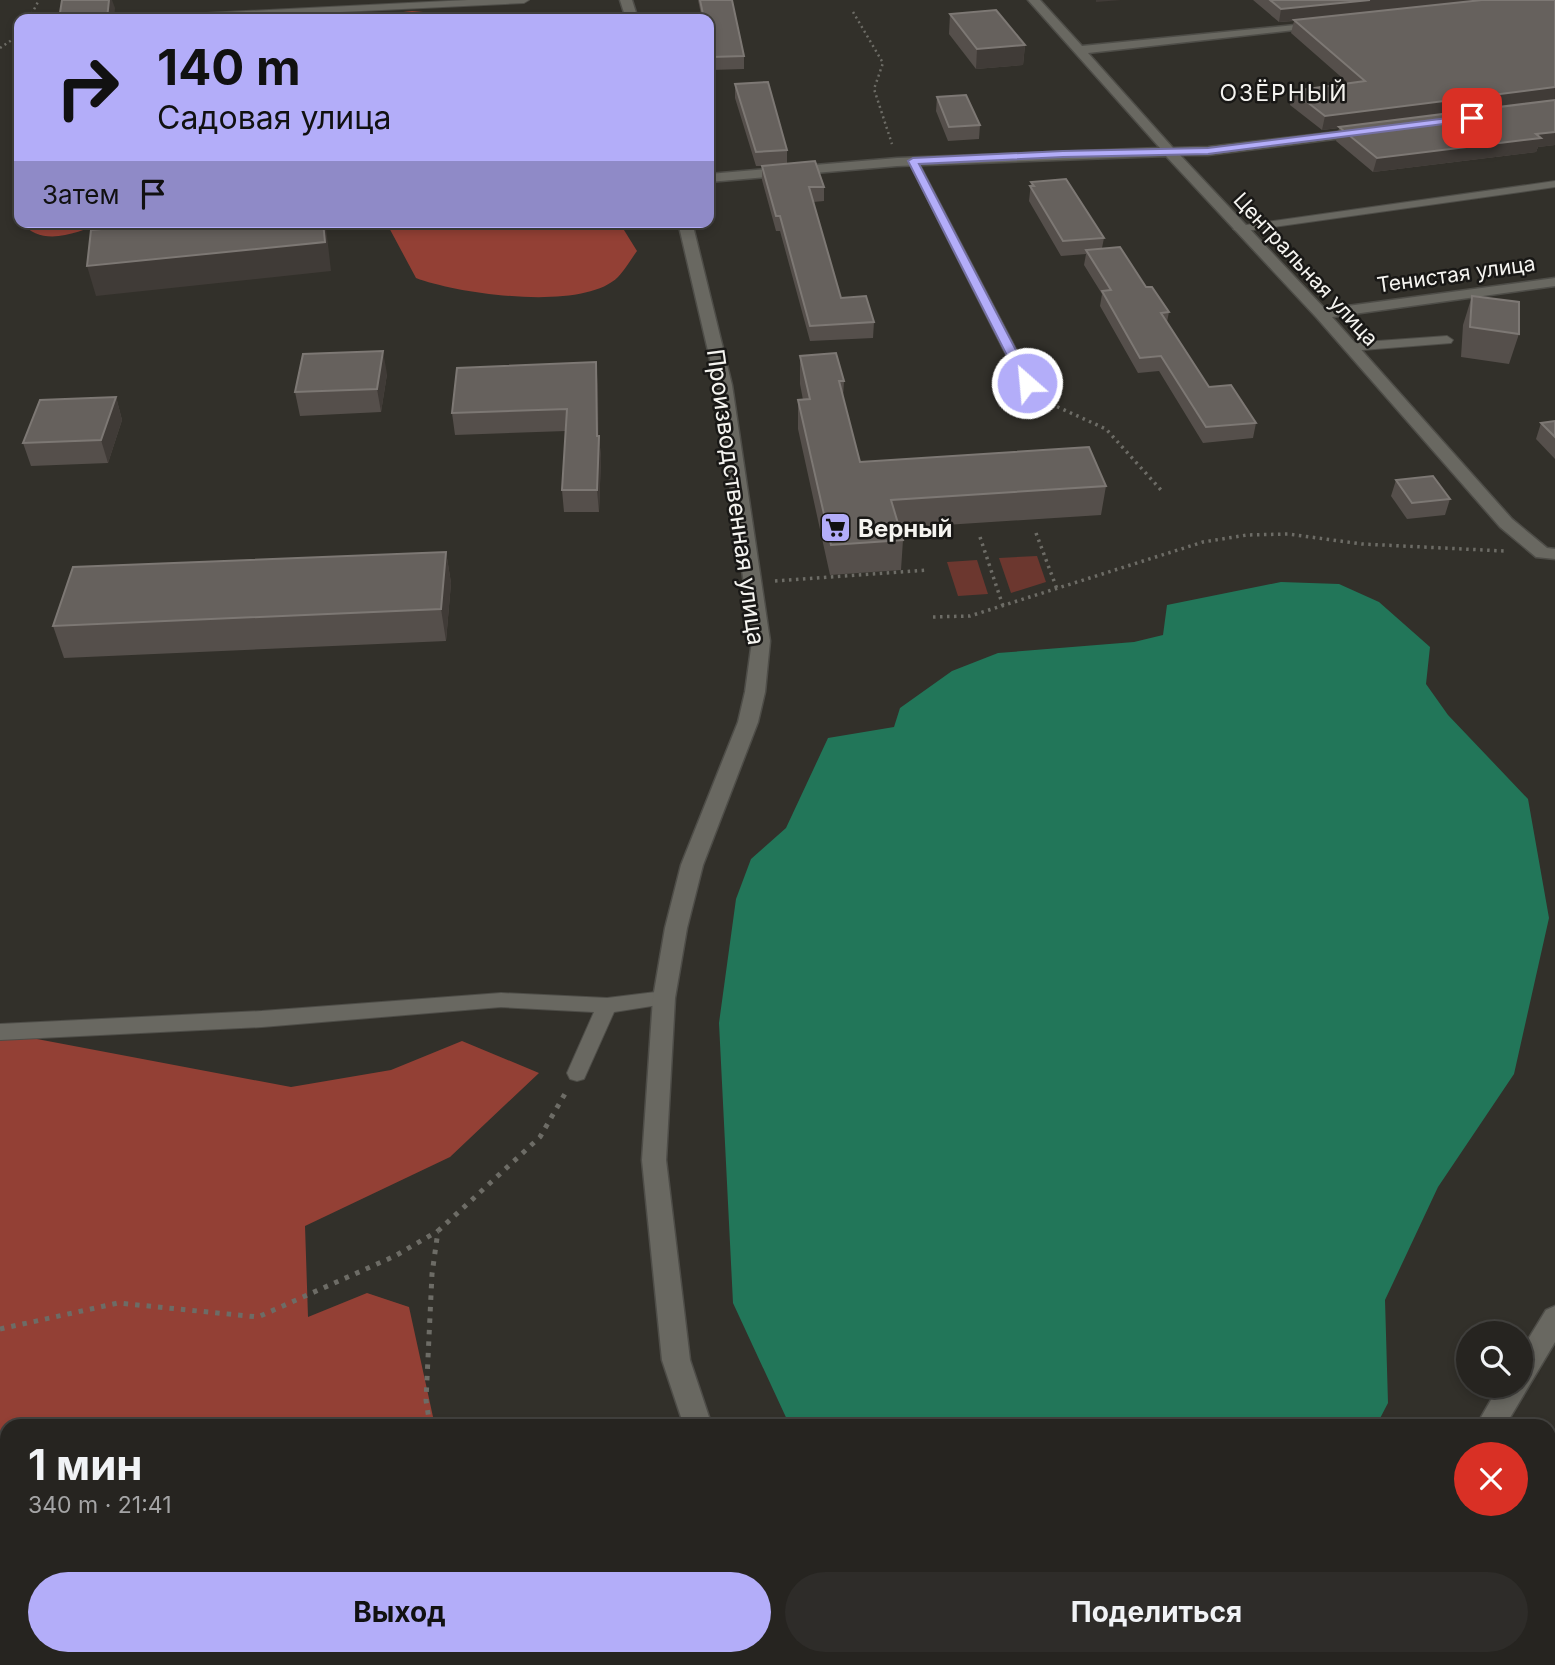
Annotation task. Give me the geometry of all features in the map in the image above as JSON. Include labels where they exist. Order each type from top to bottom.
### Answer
[{"type":"street","name":"Центральная улица","points":[[1034,0],[1240,229],[1321,314],[1506,523],[1542,553],[1555,554]]},
{"type":"street","points":[[1079,50],[1341,22]]},
{"type":"street","points":[[714,178],[913,161],[1168,150],[1208,151],[1376,130]]},
{"type":"street","name":"Производственная улица","points":[[686,228],[724,385],[761,641],[755,692],[748,722],[692,865],[676,928],[664,998],[654,1160],[676,1360],[696,1419]]},
{"type":"street","name":"Тенистая улица","points":[[1321,314],[1555,282]]},
{"type":"street","points":[[1533,1355],[1555,1318]]},
{"type":"street","points":[[1494,1419],[1507,1398]]},
{"type":"lane","points":[[246,14],[524,0]]},
{"type":"lane","points":[[913,161],[1027,383]]},
{"type":"lane","points":[[1240,229],[1555,184]]},
{"type":"lane","points":[[1350,347],[1447,340]]},
{"type":"lane","points":[[0,1032],[262,1019],[501,1000],[607,1004],[664,998]]},
{"type":"lane","points":[[578,1073],[607,1004]]},
{"type":"path","points":[[853,12],[883,63],[874,89],[897,162]]},
{"type":"path","points":[[1027,383],[1039,399],[1089,419],[1106,429],[1161,490]]},
{"type":"path","points":[[1036,533],[1057,589]]},
{"type":"path","points":[[933,617],[970,617],[1203,542],[1247,535],[1288,534],[1362,544],[1514,552]]},
{"type":"path","points":[[980,537],[1003,606]]},
{"type":"path","points":[[753,583],[927,570]]},
{"type":"path","points":[[0,1329],[118,1303],[258,1317],[396,1256],[438,1231],[540,1137],[578,1073]]},
{"type":"path","points":[[429,1419],[426,1400],[432,1274],[438,1231]]},
{"type":"shaded area","points":[[412,11],[446,14],[385,14]]},
{"type":"shaded area","points":[[27,228],[87,228],[60,236],[39,235]]},
{"type":"shaded area","points":[[389,228],[623,228],[637,251],[618,277],[601,288],[578,294],[520,297],[489,294],[460,290],[416,278]]},
{"type":"shaded area","points":[[1037,556],[1046,582],[1011,593],[999,558]]},
{"type":"shaded area","points":[[977,560],[988,594],[958,596],[947,562]]},
{"type":"shaded area","points":[[1281,582],[1339,584],[1379,602],[1430,647],[1426,684],[1448,715],[1528,799],[1549,918],[1514,1074],[1438,1187],[1385,1300],[1388,1403],[1380,1419],[787,1419],[733,1303],[719,1023],[736,899],[751,859],[786,828],[828,738],[894,727],[900,708],[952,671],[998,653],[1134,642],[1163,635],[1167,605]]},
{"type":"shaded area","points":[[0,1032],[291,1087],[391,1070],[462,1041],[539,1073],[450,1157],[305,1226],[308,1317],[367,1293],[409,1307],[433,1419],[0,1419]]},
{"type":"building","points":[[62,0],[109,0],[108,14],[60,14]]},
{"type":"building","points":[[700,0],[732,0],[744,56],[714,57],[714,14],[703,14]]},
{"type":"building","points":[[1270,0],[1370,0],[1281,9]]},
{"type":"building","points":[[1482,0],[1555,0],[1555,87],[1325,116],[1293,91],[1365,81],[1294,20]]},
{"type":"building","points":[[996,10],[1025,45],[977,49],[950,14]]},
{"type":"building","points":[[768,82],[787,150],[756,152],[735,84]]},
{"type":"building","points":[[966,95],[980,125],[949,127],[937,97]]},
{"type":"building","points":[[1555,100],[1555,132],[1536,134],[1541,138],[1377,158],[1339,127]]},
{"type":"building","points":[[815,161],[824,187],[809,187],[841,298],[866,296],[874,322],[810,326],[780,216],[776,216],[762,166]]},
{"type":"building","points":[[1066,179],[1104,238],[1063,241],[1030,186],[1034,186],[1031,182]]},
{"type":"building","points":[[324,228],[325,242],[87,266],[91,230]]},
{"type":"building","points":[[1120,247],[1146,287],[1152,287],[1169,312],[1161,313],[1209,387],[1231,385],[1256,423],[1206,427],[1161,356],[1140,358],[1102,291],[1111,290],[1086,250]]},
{"type":"building","points":[[1472,296],[1519,302],[1519,334],[1470,327]]},
{"type":"building","points":[[383,351],[377,389],[295,392],[303,354]]},
{"type":"building","points":[[836,353],[844,381],[839,381],[860,462],[1089,447],[1106,486],[891,500],[903,540],[831,545],[798,400],[810,399],[800,356]]},
{"type":"building","points":[[596,362],[599,436],[597,490],[562,490],[567,409],[452,413],[457,368]]},
{"type":"building","points":[[116,397],[101,440],[23,443],[40,400]]},
{"type":"building","points":[[1555,421],[1555,437],[1541,423]]},
{"type":"building","points":[[1433,476],[1450,499],[1412,503],[1396,480]]},
{"type":"building","points":[[446,552],[441,609],[53,626],[73,567]]},
{"type":"place","name":"Верный","points":[[835,528]]},
{"type":"district","name":"ОЗЁРНЫЙ","points":[[1284,93]]},
{"type":"route","points":[[1027,383],[913,161],[1168,150],[1208,151],[1472,118]]}]
